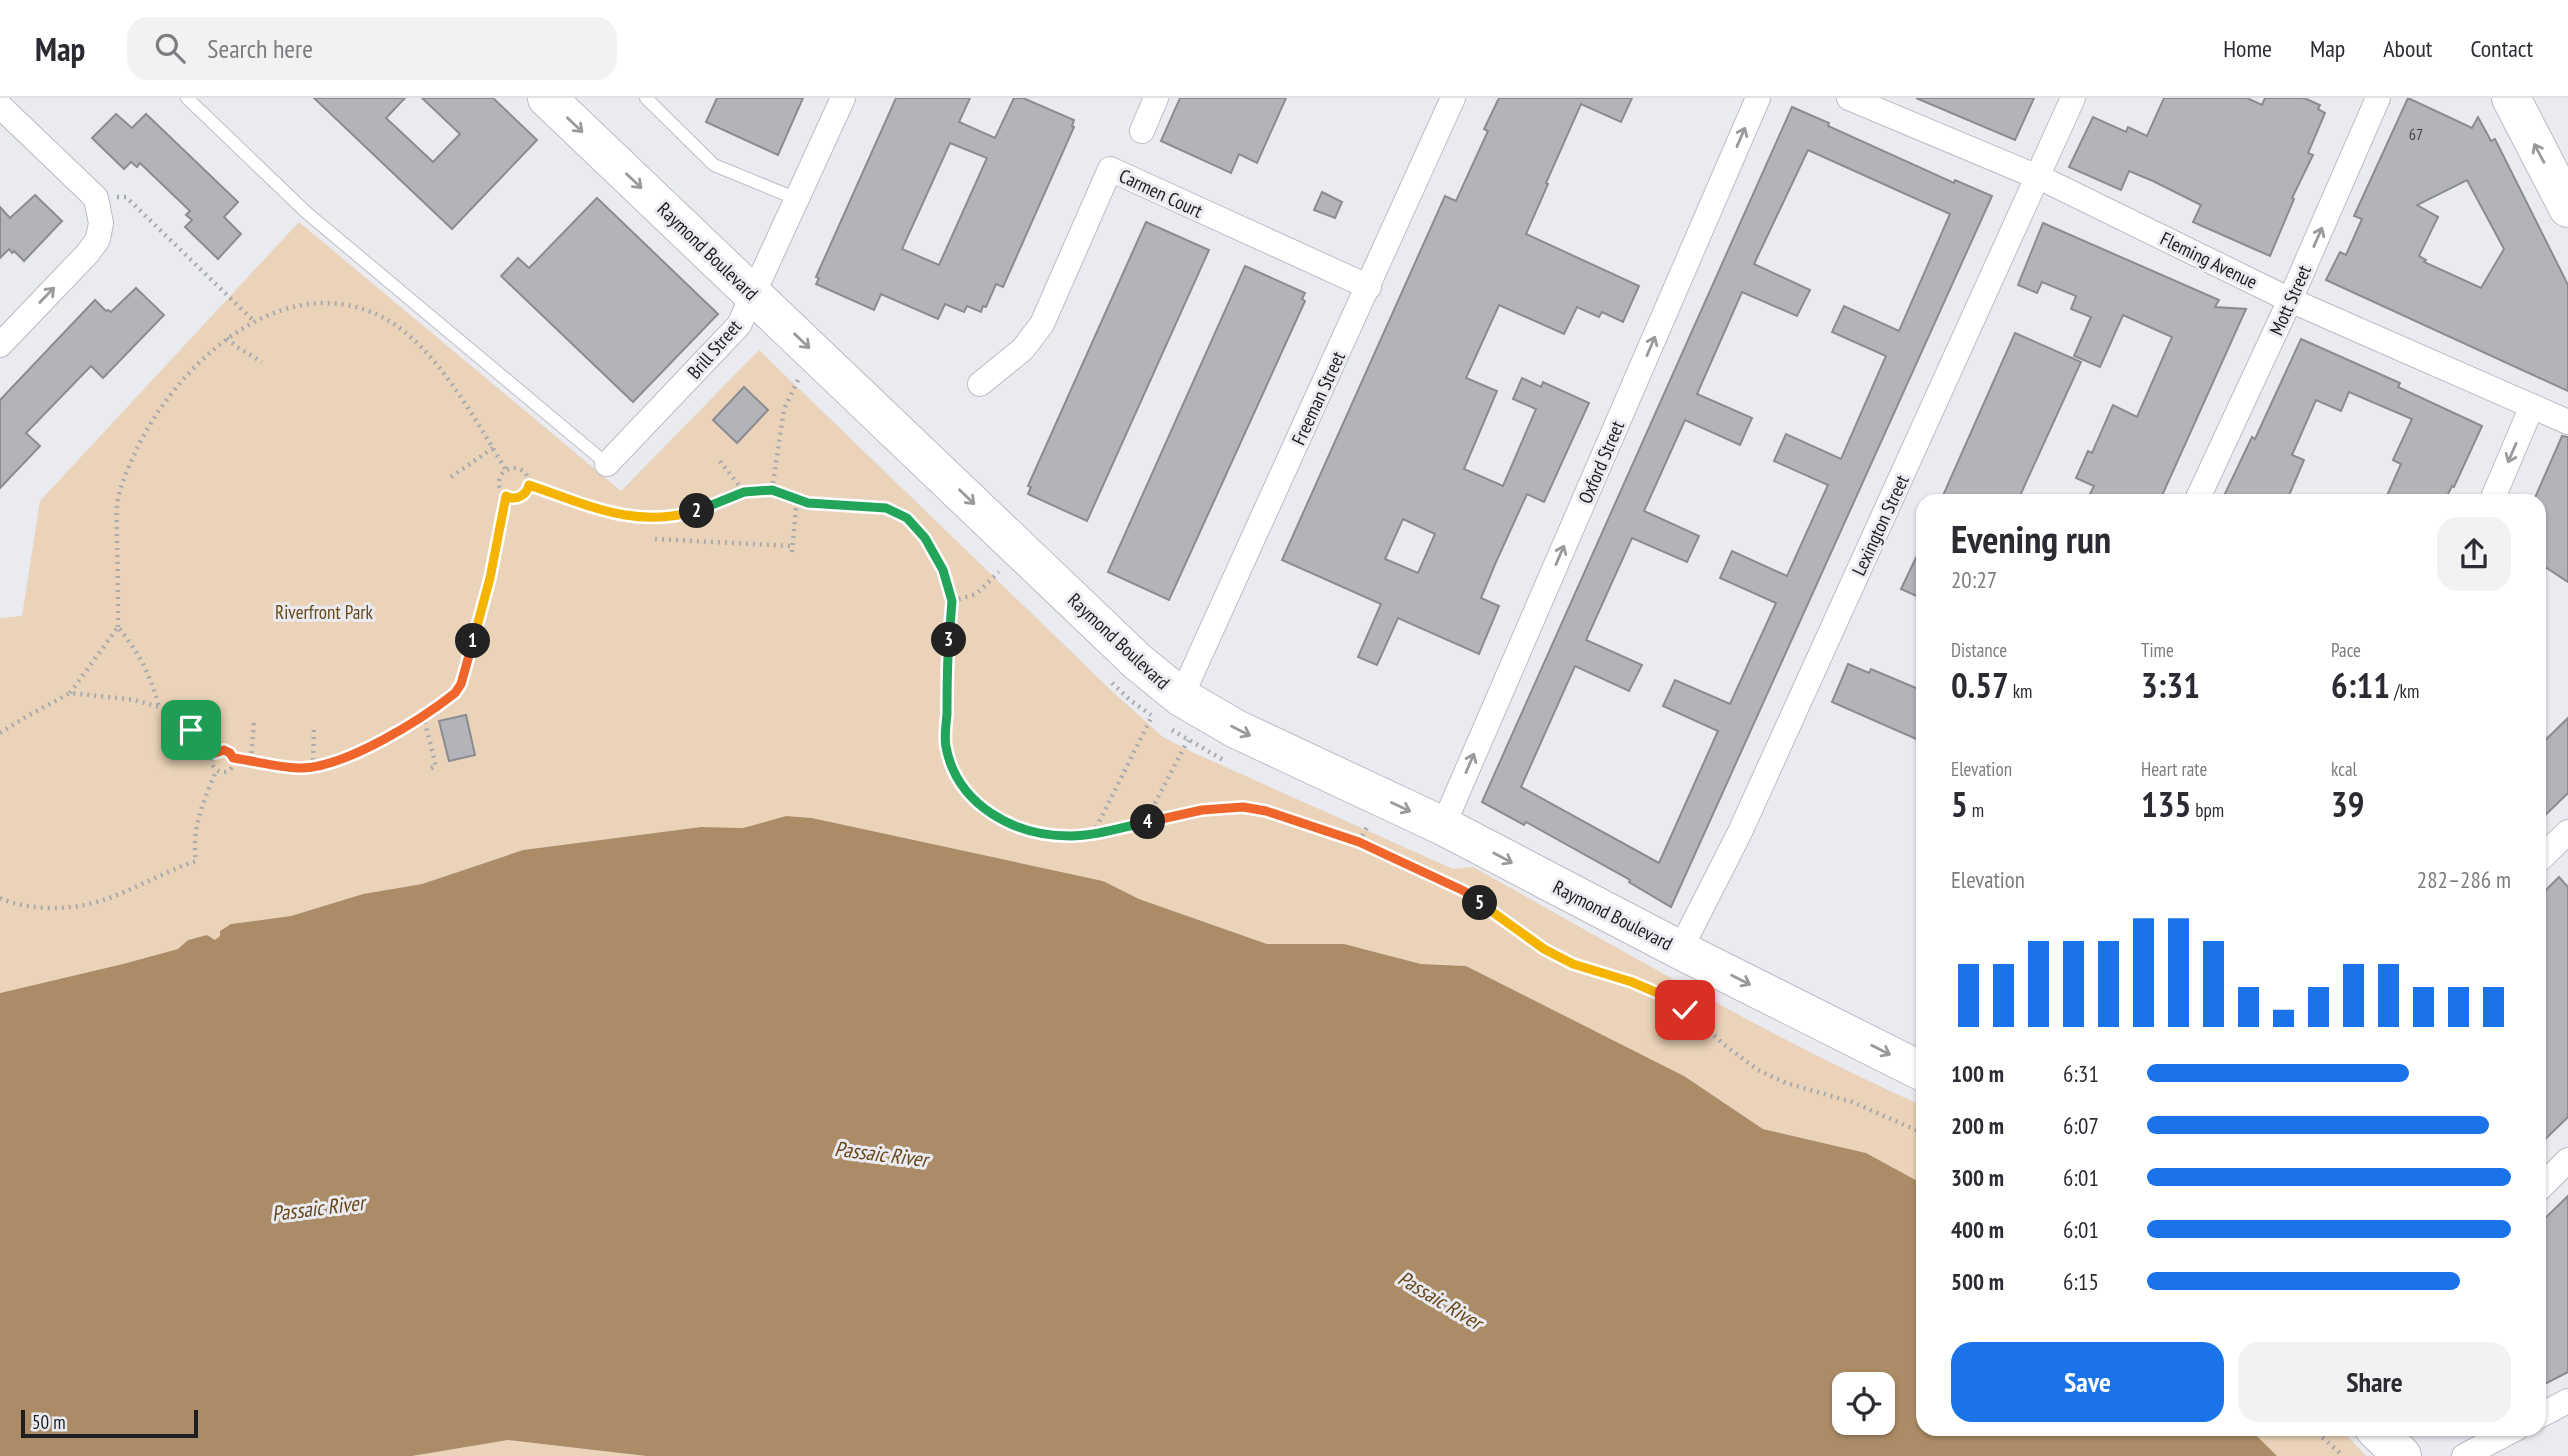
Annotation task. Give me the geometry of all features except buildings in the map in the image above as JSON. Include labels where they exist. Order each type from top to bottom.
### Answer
[{"type":"main road","name":"Raymond Boulevard","points":[[547,98],[1138,662],[1167,706],[1236,729],[1443,826],[1680,950],[1916,1068]]},
{"type":"main road","points":[[2511,98],[2568,208]]},
{"type":"main road","points":[[2382,1436],[2402,1456]]},
{"type":"street","name":"Brill Street","points":[[607,464],[739,326],[843,98]]},
{"type":"street","points":[[1142,131],[1157,98]]},
{"type":"street","name":"Freeman Street","points":[[1167,706],[1369,287],[1453,98]]},
{"type":"street","name":"Oxford Street","points":[[1443,826],[1758,98]]},
{"type":"street","name":"Fleming Avenue","points":[[1849,98],[2038,177],[2290,300],[2568,422]]},
{"type":"street","name":"Lexington Street","points":[[1680,950],[1740,832],[2073,98]]},
{"type":"street","name":"Mott Street","points":[[2200,494],[2290,300],[2378,98]]},
{"type":"street","points":[[0,106],[99,203],[101,222],[97,239],[88,253],[0,345]]},
{"type":"street","name":"Carmen Court","points":[[980,384],[1023,349],[1042,324],[1110,169],[1369,287]]},
{"type":"street","points":[[2495,494],[2532,406]]},
{"type":"street","points":[[2546,853],[2568,832]]},
{"type":"street","points":[[2546,1182],[2568,1160]]},
{"type":"street","points":[[2546,1412],[2568,1401]]},
{"type":"street","points":[[2464,1456],[2502,1436]]},
{"type":"lane","points":[[187,98],[307,213],[607,464]]},
{"type":"lane","points":[[646,98],[714,165],[797,199]]},
{"type":"path","points":[[99,203],[126,197],[255,322]]},
{"type":"path","points":[[0,733],[70,693],[118,627],[117,504],[125,474],[144,432],[164,402],[203,358],[227,338],[255,322],[289,308],[320,303],[352,306],[385,319],[414,342],[438,368],[474,416],[506,470]]},
{"type":"path","points":[[227,338],[262,362]]},
{"type":"path","points":[[772,490],[784,410],[793,385]]},
{"type":"path","points":[[451,477],[493,449]]},
{"type":"path","points":[[720,461],[744,492]]},
{"type":"path","points":[[520,469],[529,478],[528,490],[520,497],[506,496],[499,488],[498,481],[506,470],[520,469]]},
{"type":"path","points":[[529,485],[618,514],[650,519],[678,516],[711,507],[744,492],[772,490],[808,503],[886,508],[907,518],[925,538],[943,570],[952,601],[946,746],[955,773],[969,794],[987,812],[1033,832],[1069,836],[1093,834],[1202,810],[1243,807],[1266,811],[1359,842],[1464,891],[1544,949],[1573,964],[1632,982],[1662,995],[1685,1010],[1758,1070],[1787,1083],[1852,1102],[1916,1130]]},
{"type":"path","points":[[233,758],[283,767],[313,767],[343,760],[384,739],[446,700],[461,684],[490,578],[506,496]]},
{"type":"path","points":[[655,539],[792,549],[797,499]]},
{"type":"path","points":[[952,601],[976,594],[999,572]]},
{"type":"path","points":[[118,627],[132,643],[153,681],[159,707]]},
{"type":"path","points":[[70,693],[135,700],[159,707],[191,730],[215,753]]},
{"type":"path","points":[[1093,834],[1167,706]]},
{"type":"path","points":[[423,715],[436,766],[426,770]]},
{"type":"path","points":[[251,760],[254,720]]},
{"type":"path","points":[[313,767],[314,726]]},
{"type":"path","points":[[1144,823],[1188,740]]},
{"type":"path","points":[[224,750],[230,753],[234,764],[230,771],[216,771],[211,763],[215,753],[224,750]]},
{"type":"path","points":[[0,898],[26,906],[73,909],[116,898],[197,861],[194,849],[196,827],[216,771]]},
{"type":"path","points":[[1359,842],[1368,825]]},
{"type":"path","points":[[2321,1436],[2343,1456]]},
{"type":"green space","name":"Riverfront Park","points":[[299,222],[621,491],[759,350],[1163,737],[1453,869],[1473,867],[1752,1022],[1916,1103],[1916,1180],[1866,1153],[1763,1129],[1684,1076],[1466,966],[1421,964],[1344,944],[1267,944],[1139,899],[1103,881],[812,818],[786,816],[743,828],[701,827],[523,850],[422,884],[363,894],[291,916],[231,924],[215,941],[207,935],[188,940],[179,949],[0,993],[0,618],[22,616],[40,501]]},
{"type":"green space","points":[[2257,1436],[2347,1436],[2366,1456],[2277,1456]]},
{"type":"green space","points":[[508,1440],[646,1456],[412,1456]]},
{"type":"water","name":"Passaic River","points":[[786,816],[812,818],[1103,881],[1139,899],[1267,944],[1344,944],[1421,964],[1466,966],[1684,1076],[1763,1129],[1866,1153],[1916,1180],[1916,1436],[2257,1436],[2277,1456],[646,1456],[508,1440],[412,1456],[0,1456],[0,993],[178,949],[188,940],[207,935],[215,940],[220,936],[220,931],[231,924],[291,916],[363,894],[422,884],[523,850],[701,827],[743,828]]},
{"type":"route","points":[[191,730],[215,753],[224,750],[233,758],[283,767],[313,767],[343,760],[384,739],[446,700],[461,684],[490,578],[506,496],[520,497],[525,494],[529,485],[618,514],[650,519],[678,516],[711,507],[744,492],[772,490],[808,503],[886,508],[907,518],[925,538],[943,570],[952,601],[946,746],[955,773],[969,794],[987,812],[1033,832],[1069,836],[1093,834],[1202,810],[1243,807],[1266,811],[1359,842],[1464,891],[1544,949],[1573,964],[1632,982],[1662,995],[1685,1010]]}]
